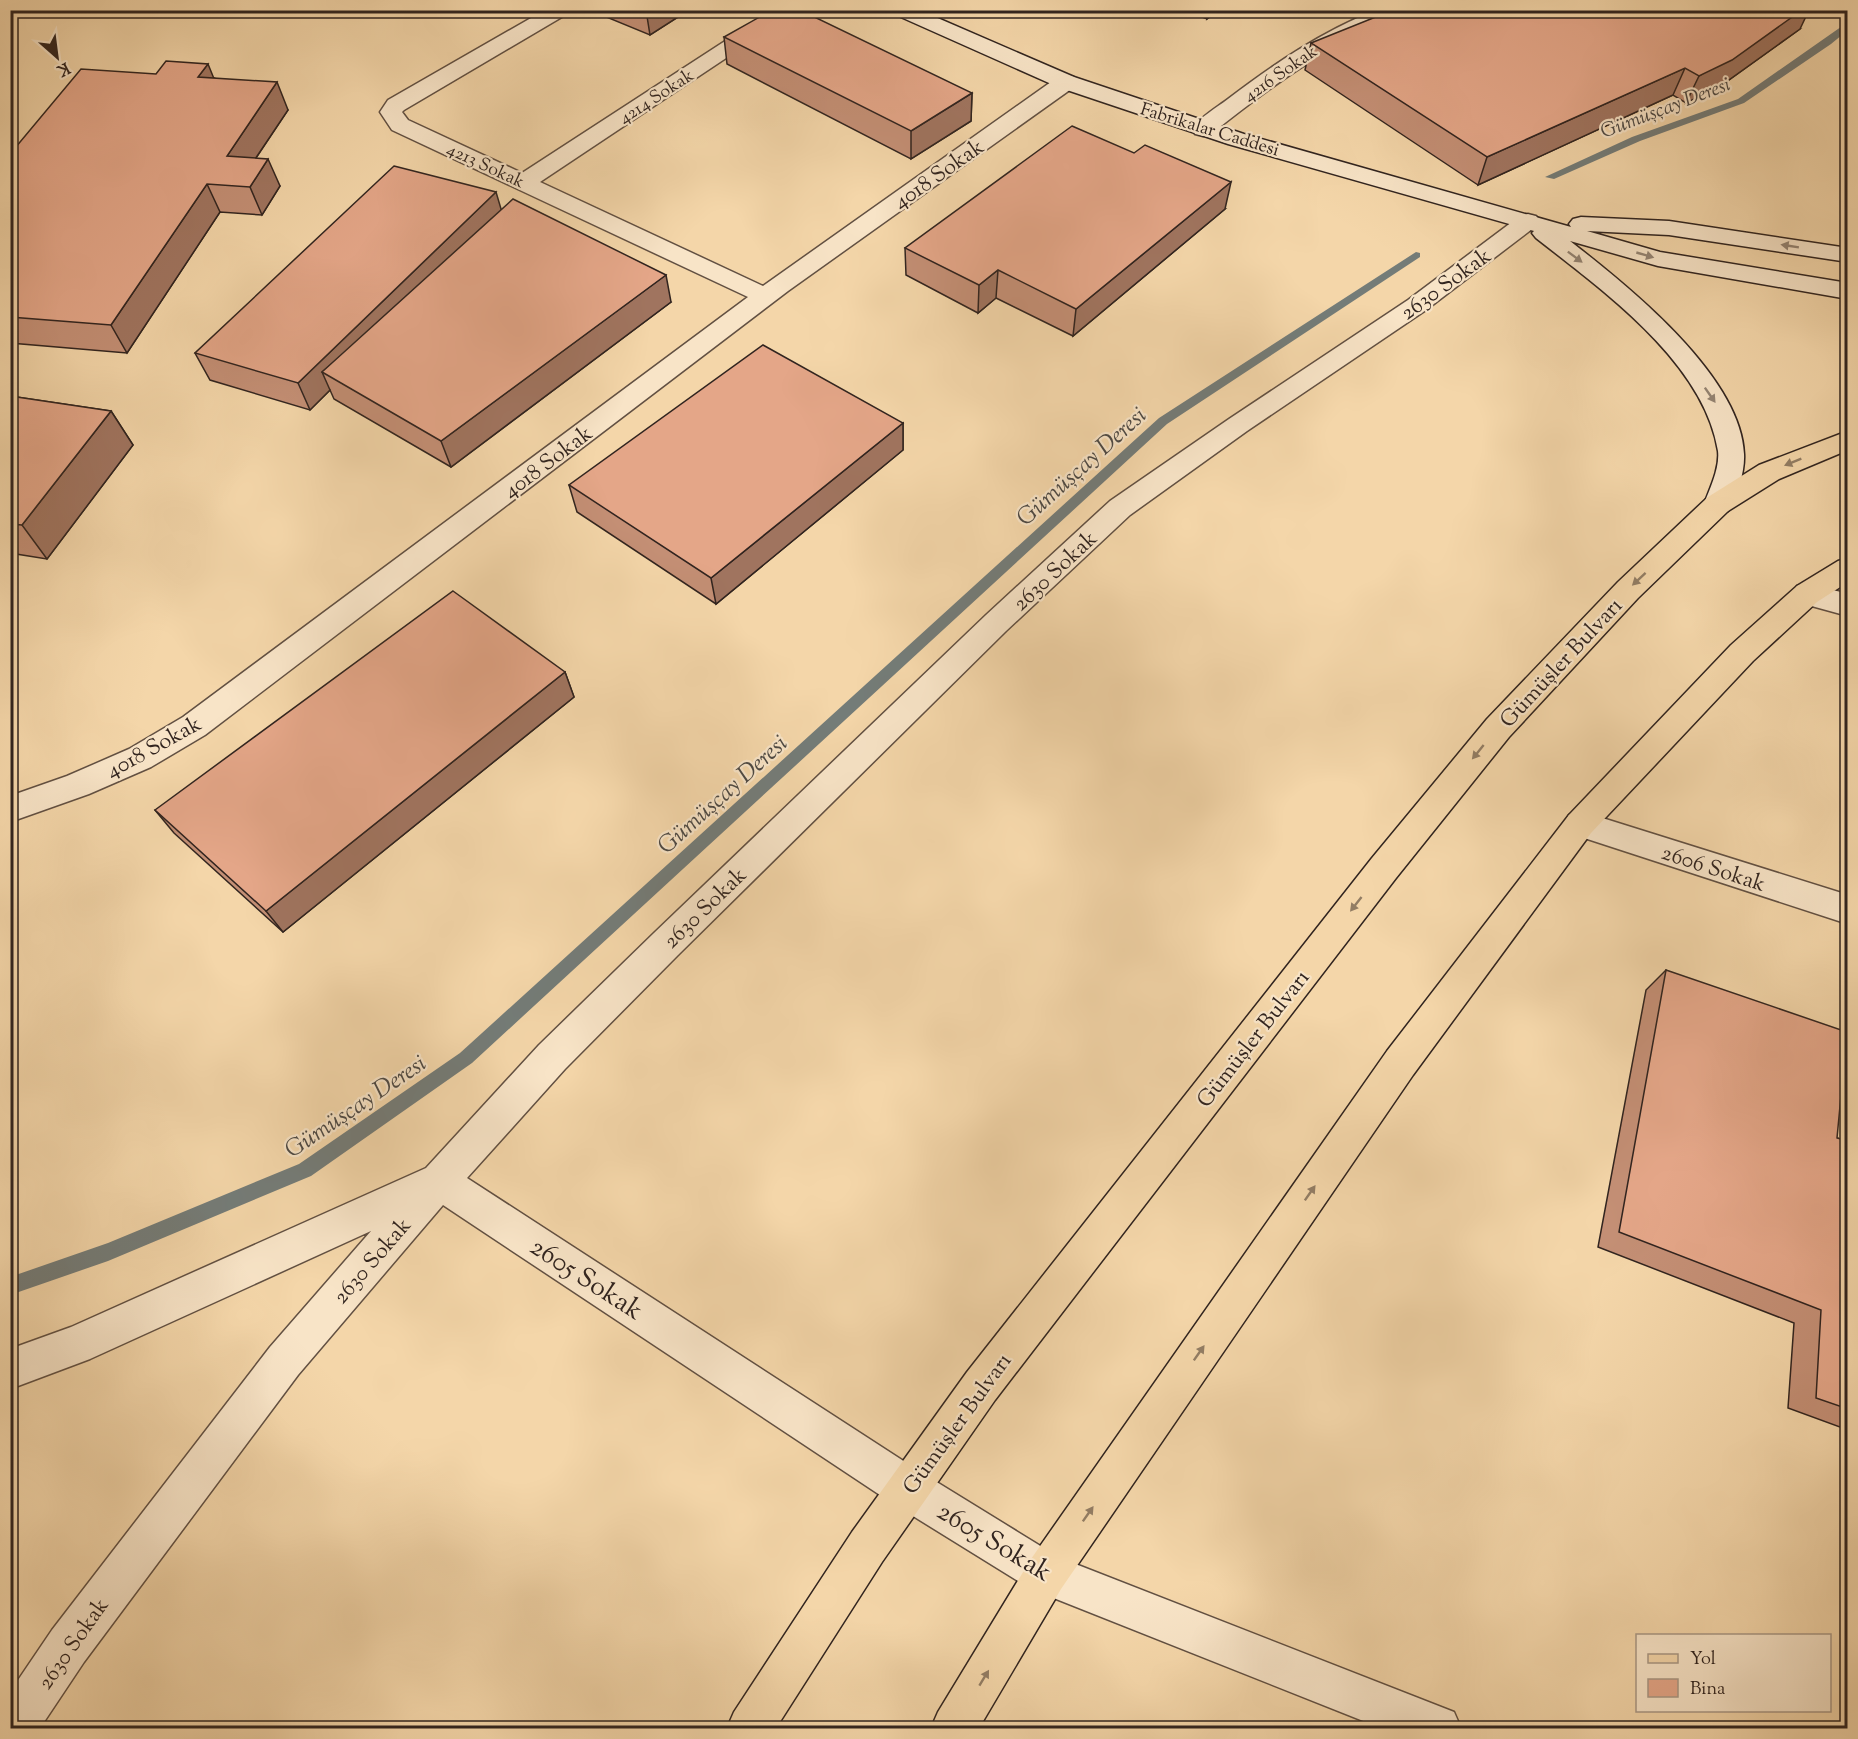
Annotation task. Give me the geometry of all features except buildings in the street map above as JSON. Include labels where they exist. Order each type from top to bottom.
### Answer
[{"type":"main road","name":"Gümüşler Bulvarı","points":[[750,1728],[907,1488],[981,1386],[1384,868],[1491,736],[1628,590],[1718,504],[1769,472],[1848,440]]},
{"type":"main road","points":[[954,1728],[1046,1574],[1400,1063],[1580,824],[1742,653],[1807,594],[1848,568]]},
{"type":"street","name":"4213 Sokak","points":[[560,10],[396,105],[391,112],[400,125],[765,296]]},
{"type":"street","name":"4214 Sokak","points":[[524,182],[788,10]]},
{"type":"street","name":"Fabrikalar Caddesi","points":[[901,10],[1066,82],[1203,129],[1528,221]]},
{"type":"street","name":"4216 Sokak","points":[[1203,129],[1284,65],[1328,40],[1395,10]]},
{"type":"street","name":"4018 Sokak","points":[[10,809],[78,785],[140,758],[195,726],[765,296],[1066,82]]},
{"type":"street","points":[[1528,221],[1669,228],[1848,255]]},
{"type":"street","points":[[1528,221],[1658,259],[1848,291]]},
{"type":"street","points":[[1528,221],[1614,287],[1686,360],[1718,406],[1732,453],[1718,504]]},
{"type":"street","name":"2630 Sokak","points":[[14,1728],[68,1646],[284,1361],[439,1181],[552,1057],[996,623],[1120,508],[1238,425],[1418,305],[1528,221]]},
{"type":"street","points":[[1807,594],[1848,605]]},
{"type":"street","name":"2606 Sokak","points":[[1580,824],[1848,910]]},
{"type":"street","points":[[10,1369],[76,1345],[439,1181]]},
{"type":"street","name":"2605 Sokak","points":[[439,1181],[907,1488],[1046,1574],[1438,1728]]},
{"type":"waterway","name":"Gümüşçay Deresi","points":[[1550,177],[1636,139],[1741,101],[1828,42],[1848,25]]},
{"type":"waterway","name":"Gümüşçay Deresi","points":[[10,1286],[108,1252],[305,1170],[466,1058],[1163,421],[1416,255]]}]
